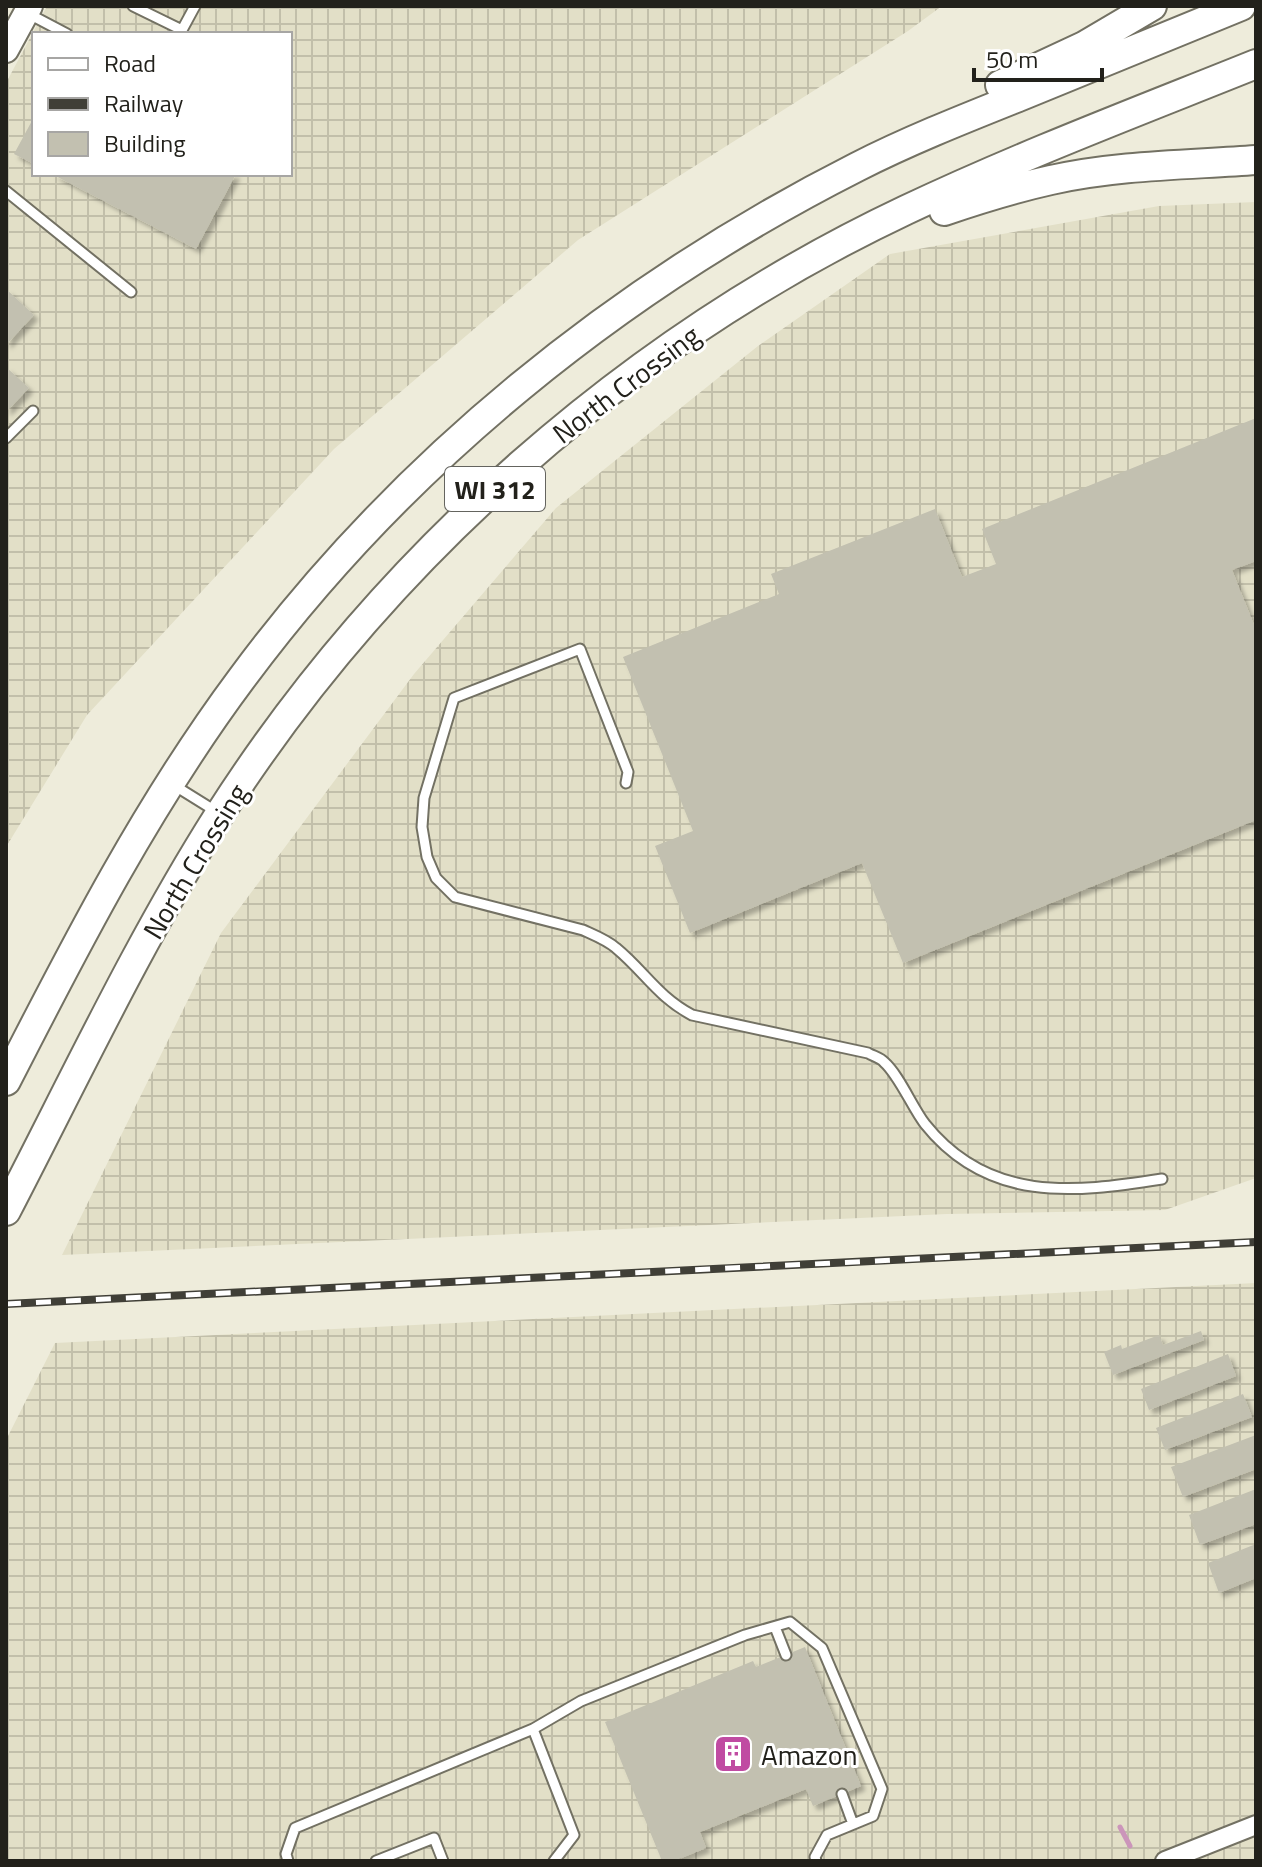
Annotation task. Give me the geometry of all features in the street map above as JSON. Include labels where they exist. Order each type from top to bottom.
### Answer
[{"type":"main road","points":[[860,165],[915,124],[1084,46],[1152,6]]},
{"type":"main road","points":[[6,1081],[116,870],[170,782],[242,678],[312,591],[392,504],[476,424],[565,350],[660,282],[759,220],[860,165],[1241,6]]},
{"type":"main road","points":[[6,50],[28,9]]},
{"type":"main road","name":"North Crossing","points":[[6,1211],[152,930],[219,814],[286,719],[358,630],[434,546],[519,466],[610,392],[704,324],[801,265],[903,211],[1013,162],[1256,64]]},
{"type":"main road","points":[[801,265],[857,250],[922,219],[977,199],[1053,179],[1256,160]]},
{"type":"street","points":[[1165,1861],[1256,1825]]},
{"type":"lane","points":[[133,6],[185,32],[195,6]]},
{"type":"lane","points":[[28,9],[64,32]]},
{"type":"lane","points":[[6,191],[131,292]]},
{"type":"lane","points":[[6,438],[33,411]]},
{"type":"lane","points":[[626,783],[628,772],[580,649],[454,698],[424,798],[422,827],[427,857],[436,878],[455,897],[583,930],[600,938],[615,947],[675,1006],[692,1015],[868,1053],[884,1062],[924,1122],[950,1152],[983,1173],[1015,1183],[1060,1190],[1100,1189],[1162,1179]]},
{"type":"lane","points":[[170,782],[219,814]]},
{"type":"lane","points":[[288,1861],[286,1854],[295,1828],[533,1729],[581,1701],[745,1635],[790,1622],[822,1648],[882,1789],[873,1816],[827,1835],[815,1857],[816,1861]]},
{"type":"lane","points":[[775,1627],[786,1655]]},
{"type":"lane","points":[[533,1729],[574,1835],[554,1861]]},
{"type":"lane","points":[[842,1794],[853,1824]]},
{"type":"lane","points":[[376,1861],[434,1838],[443,1861]]},
{"type":"shaded area","points":[[47,6],[942,6],[908,31],[578,240],[334,449],[87,715],[6,847],[6,83],[32,34],[32,176],[292,176],[292,32],[33,32]]},
{"type":"shaded area","points":[[1256,202],[1256,1178],[1165,1210],[947,1214],[62,1255],[221,933],[414,674],[556,508],[758,346],[890,254],[1159,206]]},
{"type":"shaded area","points":[[1256,1283],[1256,1861],[6,1861],[6,1440],[55,1343]]},
{"type":"building","points":[[32,121],[32,163],[14,154]]},
{"type":"building","points":[[56,176],[235,176],[196,249]]},
{"type":"building","points":[[6,289],[34,315],[6,345]]},
{"type":"building","points":[[6,367],[29,388],[6,412]]},
{"type":"building","points":[[1256,418],[1256,561],[1232,570],[1256,630],[1256,820],[903,963],[862,863],[690,933],[655,846],[693,831],[623,657],[779,594],[771,574],[935,509],[962,577],[996,564],[982,529]]},
{"type":"building","points":[[1201,1331],[1204,1340],[1113,1375],[1104,1352],[1121,1345],[1122,1349],[1159,1335],[1163,1345]]},
{"type":"building","points":[[1228,1354],[1236,1376],[1149,1410],[1141,1389]]},
{"type":"building","points":[[1243,1394],[1252,1417],[1165,1450],[1156,1428]]},
{"type":"building","points":[[1256,1435],[1256,1469],[1183,1497],[1171,1467]]},
{"type":"building","points":[[1256,1489],[1256,1524],[1200,1545],[1189,1515]]},
{"type":"building","points":[[1256,1544],[1256,1578],[1219,1593],[1208,1563]]},
{"type":"building","name":"Amazon","points":[[805,1647],[861,1786],[813,1806],[806,1789],[700,1832],[706,1848],[674,1861],[662,1861],[605,1722],[753,1661],[756,1667]]},
{"type":"waterway","points":[[1120,1827],[1130,1846]]},
{"type":"railway","points":[[6,1304],[1256,1242]]},
{"type":"place","name":"Amazon","points":[[733,1754]]}]
